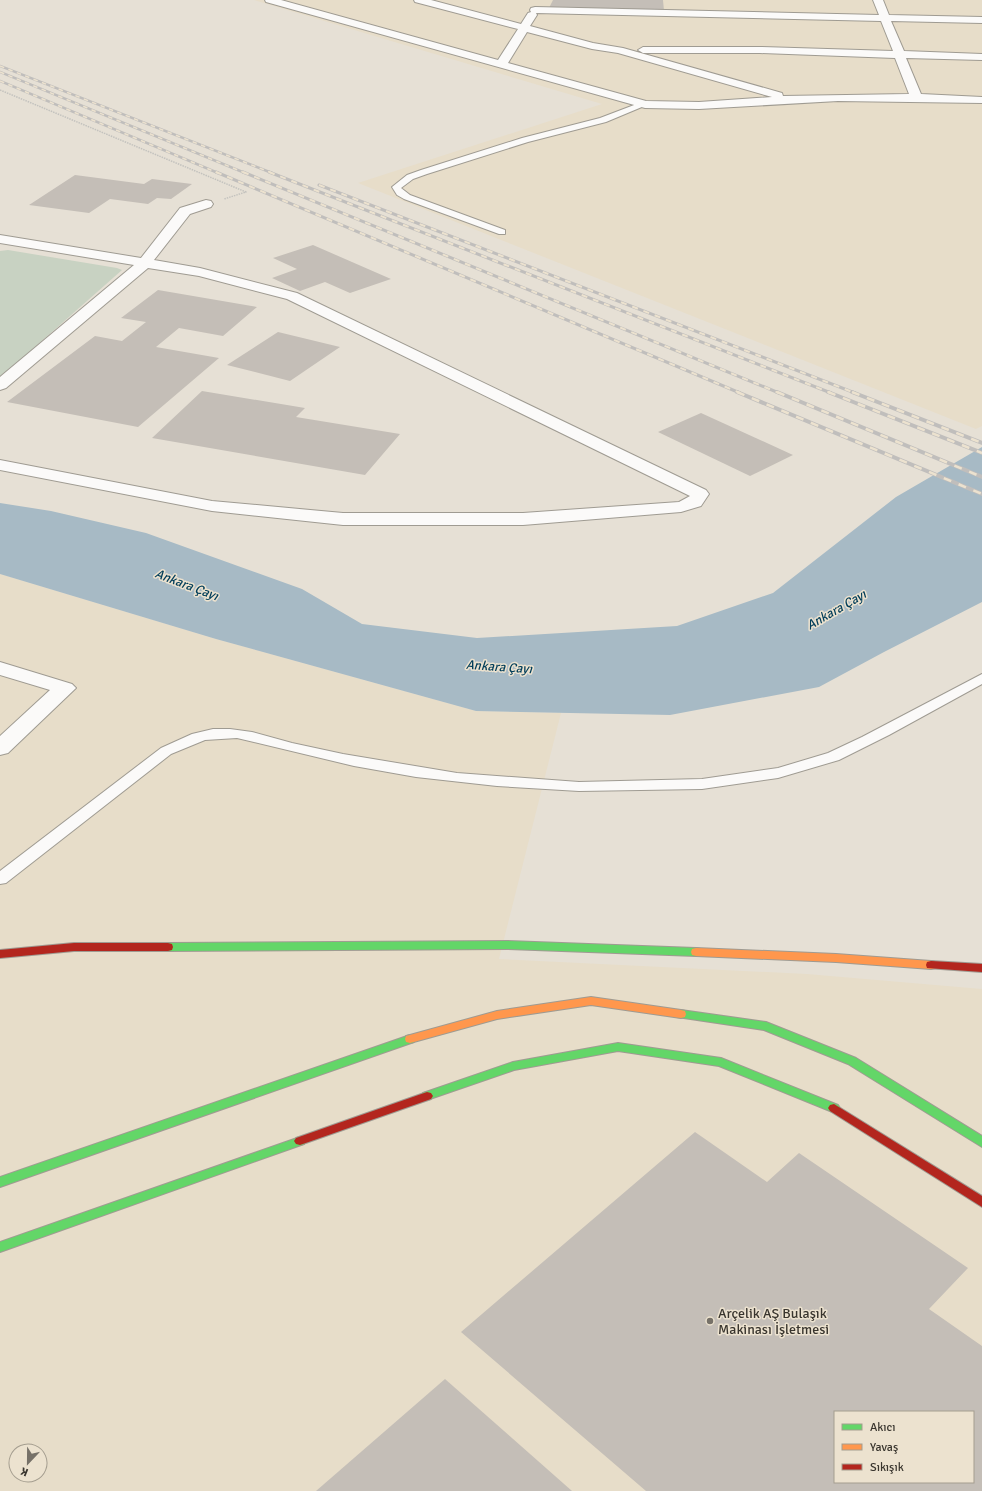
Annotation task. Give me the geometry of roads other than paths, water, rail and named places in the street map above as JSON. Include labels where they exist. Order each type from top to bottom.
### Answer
[{"type":"street","points":[[419,0],[592,46],[619,50],[791,99]]},
{"type":"street","points":[[502,63],[542,0]]},
{"type":"street","points":[[878,0],[916,97]]},
{"type":"street","points":[[277,1],[502,63],[618,98],[645,104],[679,106],[720,105],[791,99],[916,97],[982,100]]},
{"type":"street","points":[[535,10],[982,20]]},
{"type":"street","points":[[619,50],[760,50],[982,57]]},
{"type":"street","points":[[0,385],[145,263],[185,212],[206,204]]},
{"type":"street","points":[[0,239],[200,272],[292,296],[700,494],[695,502],[681,507],[523,519],[343,519],[212,506],[0,465]]},
{"type":"street","points":[[0,668],[65,688],[0,748]]},
{"type":"street","points":[[0,954],[74,947],[507,945],[836,958],[982,968]]},
{"type":"street","points":[[0,1182],[397,1043],[497,1015],[592,1001],[766,1026],[852,1061],[982,1142]]},
{"type":"street","points":[[0,1247],[514,1066],[618,1046],[721,1062],[841,1111],[982,1202]]},
{"type":"lane","points":[[502,232],[407,197],[400,193],[396,187],[410,177],[424,172],[525,140],[625,113],[645,104]]},
{"type":"lane","points":[[0,879],[166,751],[189,739],[203,735],[243,735],[298,749],[375,765],[476,780],[578,786],[703,784],[762,775],[821,760],[850,749],[982,678]]},
{"type":"water","name":"Ankara Çayı","points":[[982,447],[982,602],[819,687],[670,715],[476,711],[216,639],[0,574],[0,503],[51,511],[146,533],[302,589],[362,624],[477,638],[677,626],[773,593],[896,497]]},
{"type":"railway","points":[[0,66],[272,173]]},
{"type":"railway","points":[[0,72],[245,173]]},
{"type":"railway","points":[[0,81],[218,173]]},
{"type":"railway","points":[[216,172],[740,393]]},
{"type":"railway","points":[[243,172],[779,393]]},
{"type":"railway","points":[[269,172],[831,393]]},
{"type":"railway","points":[[319,185],[855,393]]},
{"type":"railway","points":[[737,392],[982,494]]},
{"type":"railway","points":[[777,392],[982,477]]},
{"type":"railway","points":[[828,392],[982,453]]},
{"type":"railway","points":[[852,392],[982,443]]},
{"type":"place","name":"Arçelik AŞ Bulaşık Makinası İşletmesi","points":[[710,1321]]}]
